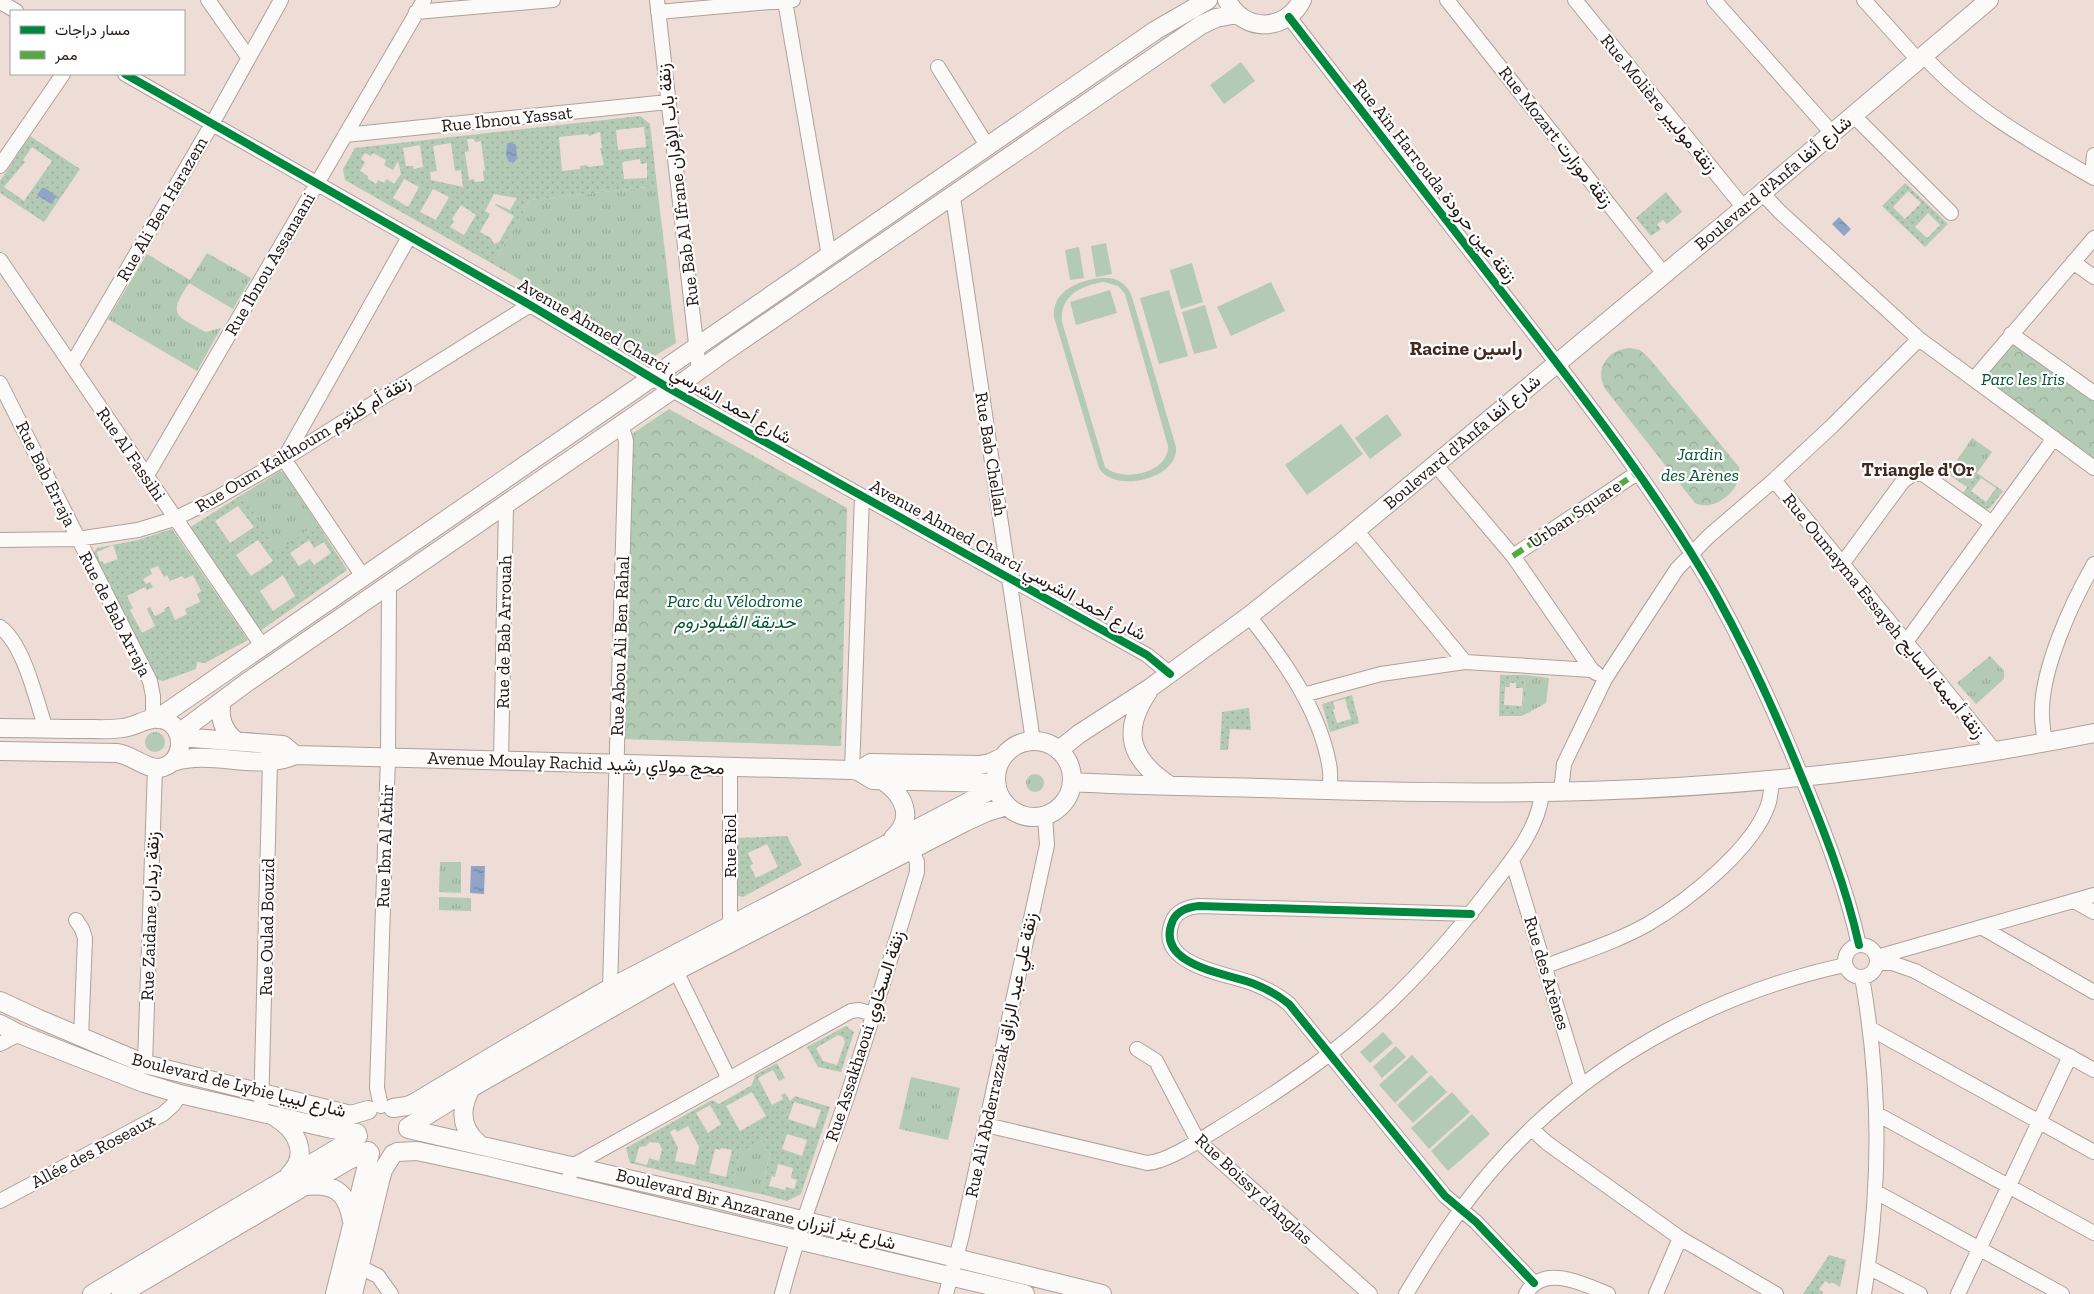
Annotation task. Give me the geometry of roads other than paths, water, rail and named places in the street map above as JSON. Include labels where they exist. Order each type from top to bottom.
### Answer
[{"type":"main road","points":[[1173,20],[1187,0]]},
{"type":"main road","points":[[138,760],[133,751],[132,740],[136,730],[364,578],[1173,20],[1208,0]]},
{"type":"main road","points":[[179,735],[222,701],[1201,25],[1232,7],[1249,22],[1262,25],[1277,23],[1289,17],[1302,0]]},
{"type":"main road","name":"Boulevard d'Anfa شارع أنفا","points":[[1059,750],[1079,734],[1170,674],[1249,616],[1356,530],[1762,193],[1989,0]]},
{"type":"main road","points":[[1150,688],[1142,699],[1132,722],[1133,740],[1142,763],[1168,786]]},
{"type":"main road","points":[[222,701],[221,716],[223,725],[229,735],[236,741]]},
{"type":"main road","points":[[0,728],[121,728],[151,720],[169,722],[179,735],[180,750],[173,762],[163,767],[155,768],[117,753],[0,751]]},
{"type":"main road","points":[[1072,782],[1330,790],[1484,793],[1542,792],[1688,785],[1801,776],[1995,751],[2094,734]]},
{"type":"main road","name":"Avenue Moulay Rachid محج مولاي رشيد","points":[[179,735],[282,745],[295,755]]},
{"type":"main road","points":[[1033,741],[1046,743],[1059,750],[1070,765],[1072,782],[1064,804],[1045,816],[1027,817],[1014,812],[1007,806],[996,785],[997,771],[1003,758],[1015,746],[1033,741]]},
{"type":"main road","name":"Avenue Moulay Rachid محج مولاي رشيد","points":[[173,762],[193,757],[270,761],[283,761],[295,755],[388,757],[855,771],[873,780],[996,785]]},
{"type":"main road","name":"Avenue Moulay Rachid محج مولاي رشيد","points":[[855,771],[871,762],[979,766],[990,764],[1003,758]]},
{"type":"main road","points":[[882,780],[897,791],[902,799],[905,813],[901,830],[887,843]]},
{"type":"main road","name":"Boulevard de Lybie شارع ليبيا","points":[[0,1001],[81,1038],[145,1064],[351,1115],[381,1108],[407,1106],[610,988],[996,785]]},
{"type":"main road","points":[[408,1128],[471,1088],[676,970],[987,812],[1007,806]]},
{"type":"main road","name":"Boulevard de Lybie شارع ليبيا","points":[[0,1024],[19,1034],[144,1083],[180,1094],[357,1134]]},
{"type":"main road","points":[[471,1088],[464,1103],[464,1122],[469,1134],[478,1143]]},
{"type":"main road","points":[[353,1294],[383,1170],[405,1143],[408,1128],[402,1115],[381,1108],[360,1119],[357,1134],[362,1145],[369,1152],[383,1156],[395,1153]]},
{"type":"main road","points":[[267,1114],[288,1126],[298,1143],[299,1162],[288,1176]]},
{"type":"main road","name":"Boulevard Bir Anzarane شارع بئر أنزران","points":[[408,1128],[574,1165],[1102,1294]]},
{"type":"main road","points":[[92,1294],[357,1134]]},
{"type":"main road","name":"Boulevard Bir Anzarane شارع بئر أنزران","points":[[395,1153],[417,1151],[445,1156],[1025,1294]]},
{"type":"main road","points":[[121,1294],[356,1156],[369,1152]]},
{"type":"main road","points":[[334,1293],[369,1152]]},
{"type":"main road","points":[[304,1186],[319,1185],[335,1189],[348,1204],[352,1221]]},
{"type":"street","points":[[208,0],[248,57]]},
{"type":"street","name":"Rue Ali Ben Harazem","points":[[72,364],[212,124],[281,0]]},
{"type":"street","points":[[420,6],[553,0]]},
{"type":"street","name":"Rue Mozart زنقة موزارت","points":[[1447,0],[1664,274]]},
{"type":"street","name":"Rue Molière زنقة موليير","points":[[1574,0],[1744,208]]},
{"type":"street","points":[[1714,0],[1832,133]]},
{"type":"street","points":[[1864,0],[1920,58],[1981,110],[2093,177],[2094,155]]},
{"type":"street","points":[[657,6],[789,1],[829,256]]},
{"type":"street","points":[[0,2],[14,10]]},
{"type":"street","name":"Rue Ibnou Assanaani","points":[[146,477],[420,6]]},
{"type":"street","name":"Rue Bab Al Ifrane زنقة باب الإفران","points":[[657,6],[699,370]]},
{"type":"street","name":"Rue Aïn Harrouda زنقة عين حرودة","points":[[1289,17],[1584,397],[1637,472],[1691,554],[1714,592],[1750,660],[1801,776],[1852,916],[1859,945]]},
{"type":"street","points":[[938,67],[988,147]]},
{"type":"street","points":[[0,166],[62,75]]},
{"type":"street","name":"Avenue Ahmed Charci شارع أحمد الشرسي","points":[[127,75],[530,305],[672,390],[1146,655],[1170,674]]},
{"type":"street","name":"Rue Ibnou Yassat","points":[[345,136],[668,102]]},
{"type":"street","points":[[1852,115],[1951,213]]},
{"type":"street","points":[[1762,193],[1780,212],[1918,339],[2094,468]]},
{"type":"street","name":"Rue Bab Chellah","points":[[953,197],[1033,741]]},
{"type":"street","points":[[364,578],[284,459],[410,237]]},
{"type":"street","points":[[1974,379],[2094,238]]},
{"type":"street","name":"Rue Al Fassihi","points":[[0,260],[72,364],[174,519],[263,647]]},
{"type":"street","points":[[2073,262],[2094,277]]},
{"type":"street","name":"Rue Oum Kalthoum زنقة أم كلثوم","points":[[0,540],[77,539],[138,530],[174,519],[215,499],[284,459],[530,305]]},
{"type":"street","points":[[2011,334],[2094,393]]},
{"type":"street","points":[[1561,791],[1564,764],[1605,679],[1667,584],[1691,554],[1709,536],[1774,480],[1831,427],[1918,339]]},
{"type":"street","name":"Rue Bab Erraja","points":[[0,383],[77,539]]},
{"type":"street","name":"Rue Abou Ali Ben Rahal","points":[[610,988],[626,441],[624,434],[617,428]]},
{"type":"street","points":[[1906,642],[2054,438]]},
{"type":"street","points":[[1435,464],[1513,556],[1592,670],[1605,679]]},
{"type":"street","name":"Urban Square","points":[[1513,556],[1637,472]]},
{"type":"street","points":[[1842,564],[1903,482],[1913,474],[1923,474],[1992,524]]},
{"type":"street","name":"Rue Oumayma Essayeh زنقة أميمة السايح","points":[[1774,480],[1995,751]]},
{"type":"street","points":[[855,771],[862,496]]},
{"type":"street","name":"Rue de Bab Arrouah","points":[[502,761],[506,504]]},
{"type":"street","points":[[1356,530],[1465,662]]},
{"type":"street","name":"Rue de Bab Arraja","points":[[77,539],[150,681],[153,696],[151,720]]},
{"type":"street","points":[[2046,743],[2042,716],[2046,681],[2061,635],[2094,564]]},
{"type":"street","name":"Rue Ibn Al Athir","points":[[381,1108],[377,1088],[388,757],[389,585]]},
{"type":"street","points":[[1249,616],[1278,652],[1304,695],[1330,764],[1330,790]]},
{"type":"street","points":[[0,627],[8,633],[20,653],[46,729]]},
{"type":"street","points":[[1304,695],[1381,674],[1465,662],[1592,670]]},
{"type":"street","name":"Rue Oulad Bouzid","points":[[267,1114],[262,1094],[270,761]]},
{"type":"street","name":"Rue Riol","points":[[730,767],[730,925]]},
{"type":"street","name":"Rue Zaidane زنقة زيدان","points":[[145,1064],[155,768]]},
{"type":"street","points":[[1546,966],[1622,937],[1648,924],[1716,874],[1747,840],[1764,814],[1768,804],[1772,779]]},
{"type":"street","points":[[986,1125],[1147,1163],[1156,1162],[1198,1141],[1329,1055],[1407,984],[1471,914],[1512,860],[1538,817],[1542,792]]},
{"type":"street","name":"Rue Ali Abderrazzak زنقة علي عبد الرزاق","points":[[946,1294],[986,1125],[1047,845],[1045,816]]},
{"type":"street","name":"Rue Assakhaoui زنقة السخاوي","points":[[782,1294],[796,1241],[874,1014],[918,872],[917,862],[912,850]]},
{"type":"street","name":"Rue des Arènes","points":[[1512,860],[1546,966],[1581,1086]]},
{"type":"street","points":[[1877,960],[1981,927],[2094,895]]},
{"type":"street","points":[[2074,900],[2094,912]]},
{"type":"street","points":[[1471,914],[1199,906],[1186,908],[1175,916],[1170,929],[1171,940],[1175,950],[1188,963],[1250,982],[1274,992],[1292,1006],[1329,1055],[1445,1196],[1476,1222],[1530,1289],[1546,1278],[1560,1278],[1576,1281],[1608,1294]]},
{"type":"street","points":[[76,920],[85,938],[81,1038]]},
{"type":"street","points":[[1981,927],[2094,992]]},
{"type":"street","points":[[1859,945],[1871,948],[1877,960],[1872,973],[1862,977],[1851,974],[1845,965],[1848,951],[1859,945]]},
{"type":"street","points":[[1877,960],[1915,971],[2094,1070]]},
{"type":"street","points":[[1406,1294],[1460,1210],[1492,1170],[1532,1129],[1581,1086],[1659,1035],[1713,1008],[1788,978],[1845,965]]},
{"type":"street","points":[[676,970],[729,1079]]},
{"type":"street","points":[[1862,977],[1871,1029],[1877,1114],[1876,1192],[1864,1294]]},
{"type":"street","points":[[566,1185],[574,1165],[851,1011],[859,1010],[874,1014]]},
{"type":"street","points":[[1871,1029],[2094,1152]]},
{"type":"street","points":[[0,1044],[19,1034]]},
{"type":"street","name":"Rue Boissy d’Anglas","points":[[1137,1049],[1156,1061],[1198,1141],[1370,1294]]},
{"type":"street","points":[[1958,1294],[2070,1056]]},
{"type":"street","name":"Allée des Roseaux","points":[[0,1201],[163,1114],[174,1104],[180,1094]]},
{"type":"street","points":[[1877,1114],[2094,1233]]},
{"type":"street","points":[[1532,1129],[1547,1143],[1680,1238],[1776,1294]]},
{"type":"street","points":[[1876,1192],[2062,1294]]},
{"type":"street","points":[[1656,1294],[1680,1238]]},
{"type":"street","points":[[1868,1266],[1920,1294]]},
{"type":"street","points":[[360,1267],[378,1276],[391,1294]]},
{"type":"water","points":[[511,142],[516,145],[517,159],[514,162],[509,162],[506,155],[507,144]]},
{"type":"water","points":[[43,187],[57,196],[51,204],[37,195]]},
{"type":"water","points":[[1839,217],[1851,229],[1844,236],[1832,224]]},
{"type":"water","points":[[471,866],[485,866],[484,894],[470,893]]},
{"type":"district","name":"Racine راسين","points":[[1466,348]]},
{"type":"district","name":"Triangle d'Or","points":[[1918,469]]},
{"type":"park label","name":"Parc les Iris","points":[[2023,379]]},
{"type":"park label","name":"Jardin des Arènes","points":[[1700,464]]},
{"type":"park label","name":"Parc du Vélodrome حديقة الڤيلودروم","points":[[735,611]]}]
